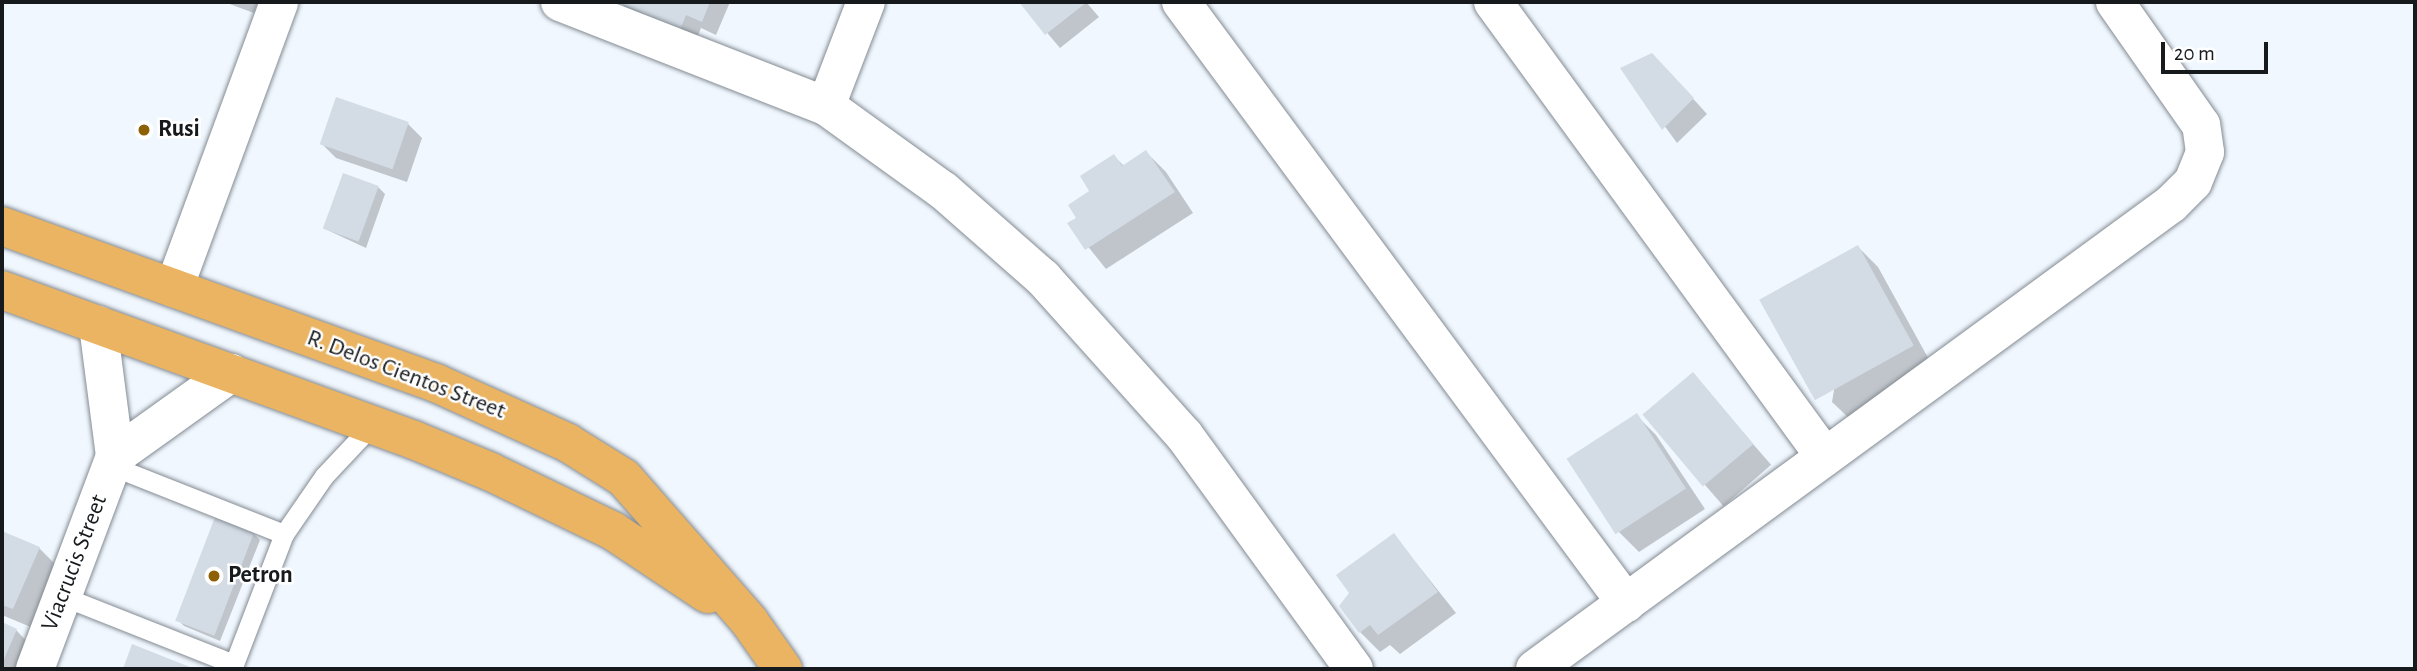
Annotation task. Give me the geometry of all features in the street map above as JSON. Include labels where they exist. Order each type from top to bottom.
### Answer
[{"type":"highway","name":"R. Delos Cientos Street","points":[[2,226],[436,383],[568,443],[624,478],[748,621],[783,669]]},
{"type":"highway","name":"R. Delos Cientos Street","points":[[2,290],[373,424],[491,472],[613,531],[748,621]]},
{"type":"street","points":[[174,288],[279,2]]},
{"type":"street","points":[[560,2],[826,106],[944,191],[1043,278],[1184,435],[1354,669]]},
{"type":"street","points":[[826,106],[866,2]]},
{"type":"street","points":[[1181,2],[1626,603]]},
{"type":"street","points":[[1493,2],[1825,457]]},
{"type":"street","points":[[1535,669],[2171,204],[2193,182],[2205,152],[2201,125],[2115,2]]},
{"type":"street","name":"Viacrucis Street","points":[[35,669],[113,461],[98,325]]},
{"type":"street","points":[[113,461],[231,373]]},
{"type":"lane","points":[[62,596],[234,664],[284,534],[324,476],[373,424]]},
{"type":"lane","points":[[113,461],[284,534]]},
{"type":"building","points":[[618,2],[710,2],[702,22],[686,15],[677,37],[640,21],[643,13]]},
{"type":"building","points":[[1019,2],[1087,2],[1045,35]]},
{"type":"building","points":[[1652,53],[1694,98],[1662,130],[1620,68]]},
{"type":"building","points":[[336,97],[409,122],[393,169],[320,144]]},
{"type":"building","points":[[1146,150],[1175,192],[1085,250],[1067,223],[1076,218],[1068,205],[1089,191],[1080,176],[1114,154],[1122,166]]},
{"type":"building","points":[[343,173],[379,186],[359,241],[323,228]]},
{"type":"building","points":[[1858,245],[1914,346],[1815,400],[1759,300]]},
{"type":"building","points":[[1693,372],[1753,444],[1703,486],[1642,414]]},
{"type":"building","points":[[1637,413],[1686,488],[1616,534],[1567,459]]},
{"type":"building","name":"Petron","points":[[215,517],[254,532],[214,636],[175,621]]},
{"type":"building","points":[[2,531],[40,547],[13,609],[2,605]]},
{"type":"building","points":[[1394,533],[1438,592],[1378,635],[1370,625],[1359,633],[1339,606],[1349,593],[1336,575]]},
{"type":"building","points":[[2,622],[17,629],[2,664]]},
{"type":"building","points":[[132,644],[195,669],[123,669]]},
{"type":"place","name":"Rusi","points":[[144,130]]},
{"type":"place","name":"Petron","points":[[214,576]]}]
